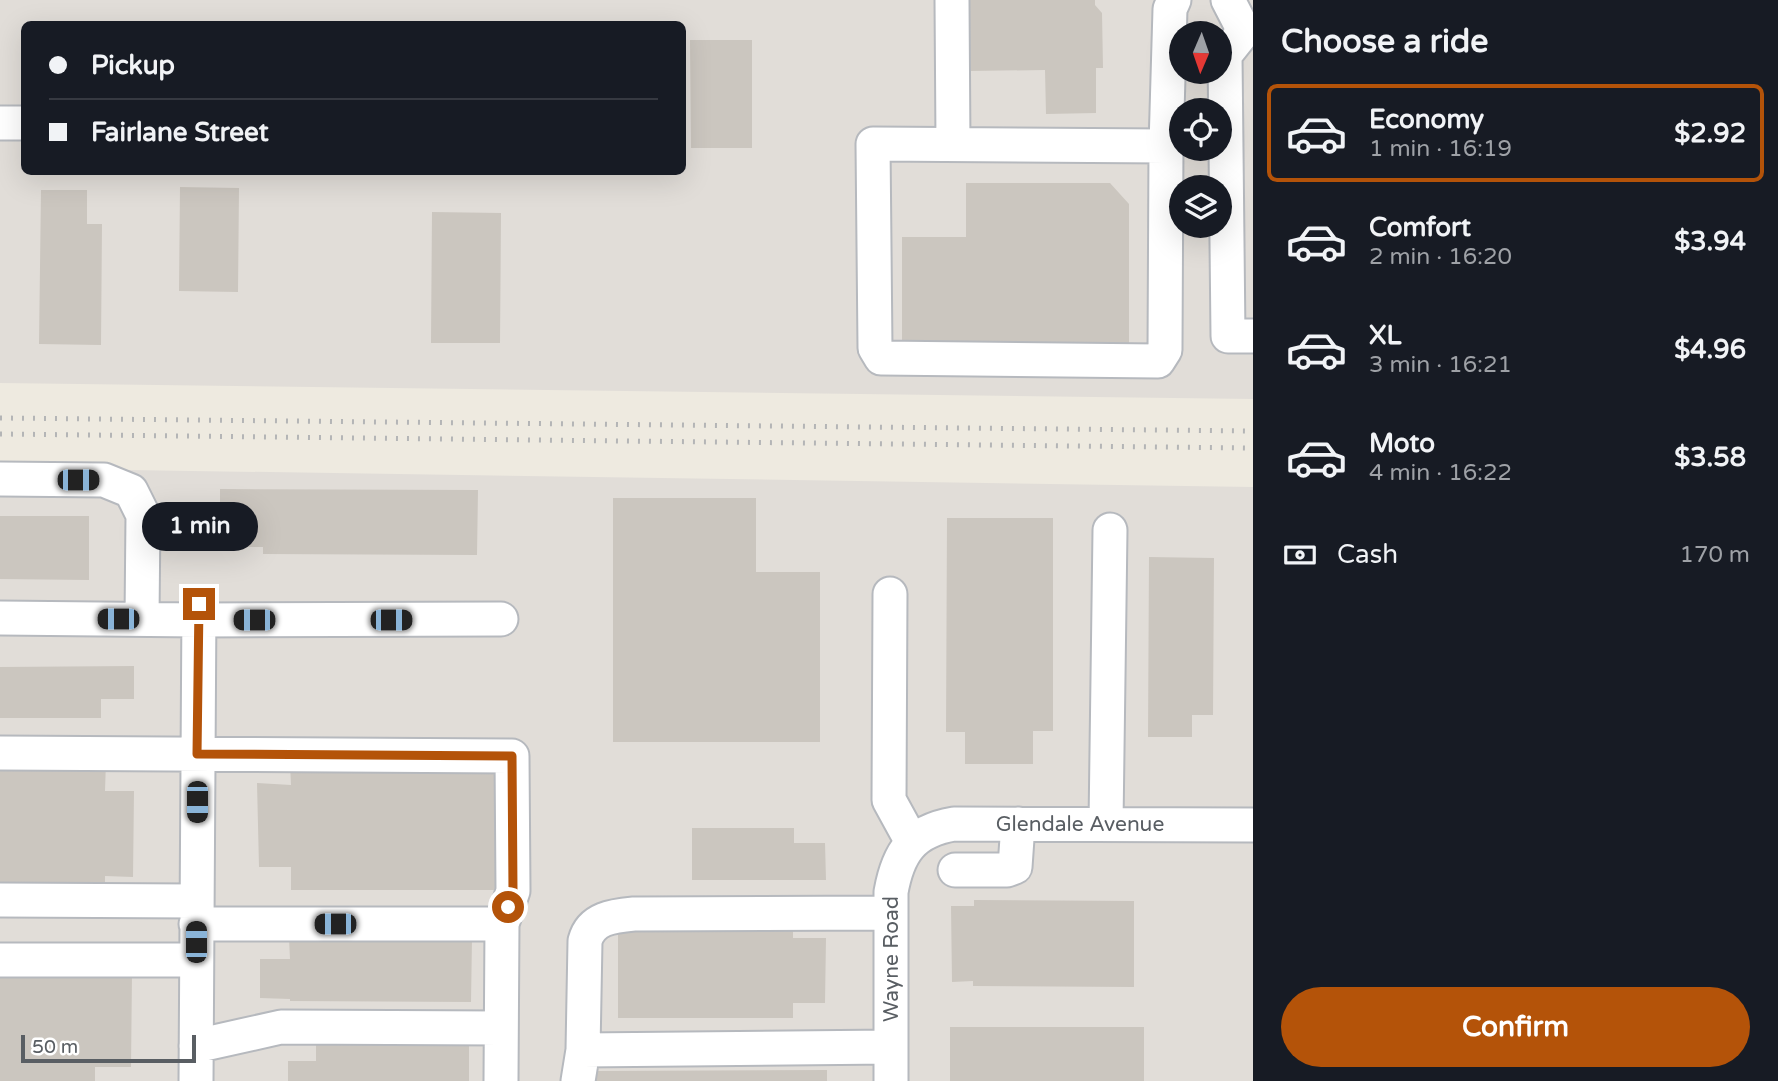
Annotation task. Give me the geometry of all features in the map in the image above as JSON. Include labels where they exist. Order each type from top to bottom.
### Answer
[{"type":"street","points":[[952,0],[953,144]]},
{"type":"street","points":[[1166,146],[873,144],[874,348],[881,358],[1158,361],[1165,350],[1166,146],[1170,9],[1174,0]]},
{"type":"street","points":[[1228,0],[1249,32],[1225,55],[1228,335],[1253,336]]},
{"type":"street","points":[[0,123],[21,123]]},
{"type":"street","points":[[0,479],[104,480],[131,491],[143,514],[142,620]]},
{"type":"street","points":[[1106,824],[1110,530]]},
{"type":"street","points":[[890,594],[889,800],[912,842]]},
{"type":"street","points":[[196,1081],[199,612]]},
{"type":"street","points":[[0,618],[142,620],[199,612],[501,619]]},
{"type":"street","points":[[0,753],[512,756],[513,891],[502,924],[500,1081]]},
{"type":"street","name":"Glendale Avenue","points":[[912,842],[925,832],[954,824],[1253,825]]},
{"type":"street","points":[[956,870],[1007,870],[1015,867],[1018,824]]},
{"type":"street","name":"Wayne Road","points":[[891,1081],[891,892],[895,868],[912,842]]},
{"type":"street","points":[[0,900],[196,912],[502,924]]},
{"type":"street","points":[[891,913],[634,914],[600,920],[587,933],[585,941],[580,1065],[624,1051],[891,1047]]},
{"type":"street","points":[[0,960],[196,960]]},
{"type":"street","points":[[196,1046],[281,1027],[501,1028]]},
{"type":"shaded area","points":[[0,0],[1253,0],[1253,399],[0,383]]},
{"type":"shaded area","points":[[0,468],[1253,487],[1253,1081],[0,1081]]},
{"type":"building","points":[[967,0],[1095,0],[1095,5],[1102,13],[1103,68],[1096,68],[1096,113],[1046,114],[1045,70],[968,71]]},
{"type":"building","points":[[690,40],[752,40],[752,148],[691,148]]},
{"type":"building","points":[[966,183],[1110,183],[1129,204],[1129,346],[902,347],[902,237],[966,237]]},
{"type":"building","points":[[180,187],[239,188],[238,292],[179,291]]},
{"type":"building","points":[[41,190],[87,190],[87,224],[102,224],[101,345],[39,344]]},
{"type":"building","points":[[432,212],[501,213],[500,343],[431,343]]},
{"type":"building","points":[[220,489],[478,490],[477,555],[263,554],[263,547],[220,547]]},
{"type":"building","points":[[613,498],[756,498],[756,572],[820,572],[820,742],[613,742]]},
{"type":"building","points":[[0,516],[89,516],[89,580],[0,579]]},
{"type":"building","points":[[947,518],[1053,518],[1053,731],[1033,731],[1033,764],[965,764],[965,732],[946,732]]},
{"type":"building","points":[[1149,557],[1214,558],[1213,715],[1192,715],[1192,737],[1148,737]]},
{"type":"building","points":[[134,666],[134,699],[101,699],[101,718],[0,718],[0,667]]},
{"type":"building","points":[[0,760],[106,761],[105,791],[134,791],[133,877],[105,876],[105,889],[0,888]]},
{"type":"building","points":[[290,763],[503,763],[502,890],[291,890],[291,867],[259,867],[257,783],[291,785]]},
{"type":"building","points":[[692,828],[794,828],[794,843],[825,843],[826,880],[692,880]]},
{"type":"building","points":[[974,900],[1134,901],[1134,987],[973,986],[973,981],[952,982],[951,906],[974,906]]},
{"type":"building","points":[[618,921],[793,922],[793,938],[826,938],[825,1003],[793,1003],[793,1018],[618,1018]]},
{"type":"building","points":[[289,938],[472,938],[471,1002],[290,1001],[260,998],[260,959],[290,959]]},
{"type":"building","points":[[0,973],[132,974],[131,1067],[95,1067],[95,1081],[0,1081]]},
{"type":"building","points":[[950,1027],[1144,1027],[1144,1081],[950,1081]]},
{"type":"building","points":[[316,1040],[469,1041],[469,1081],[288,1081],[288,1061],[316,1061]]},
{"type":"building","points":[[827,1070],[827,1081],[596,1081],[596,1071]]},
{"type":"railway","points":[[0,418],[1253,431]]},
{"type":"railway","points":[[0,434],[1253,448]]},
{"type":"route","points":[[199,604],[197,754],[512,756],[513,891],[508,907]]}]
